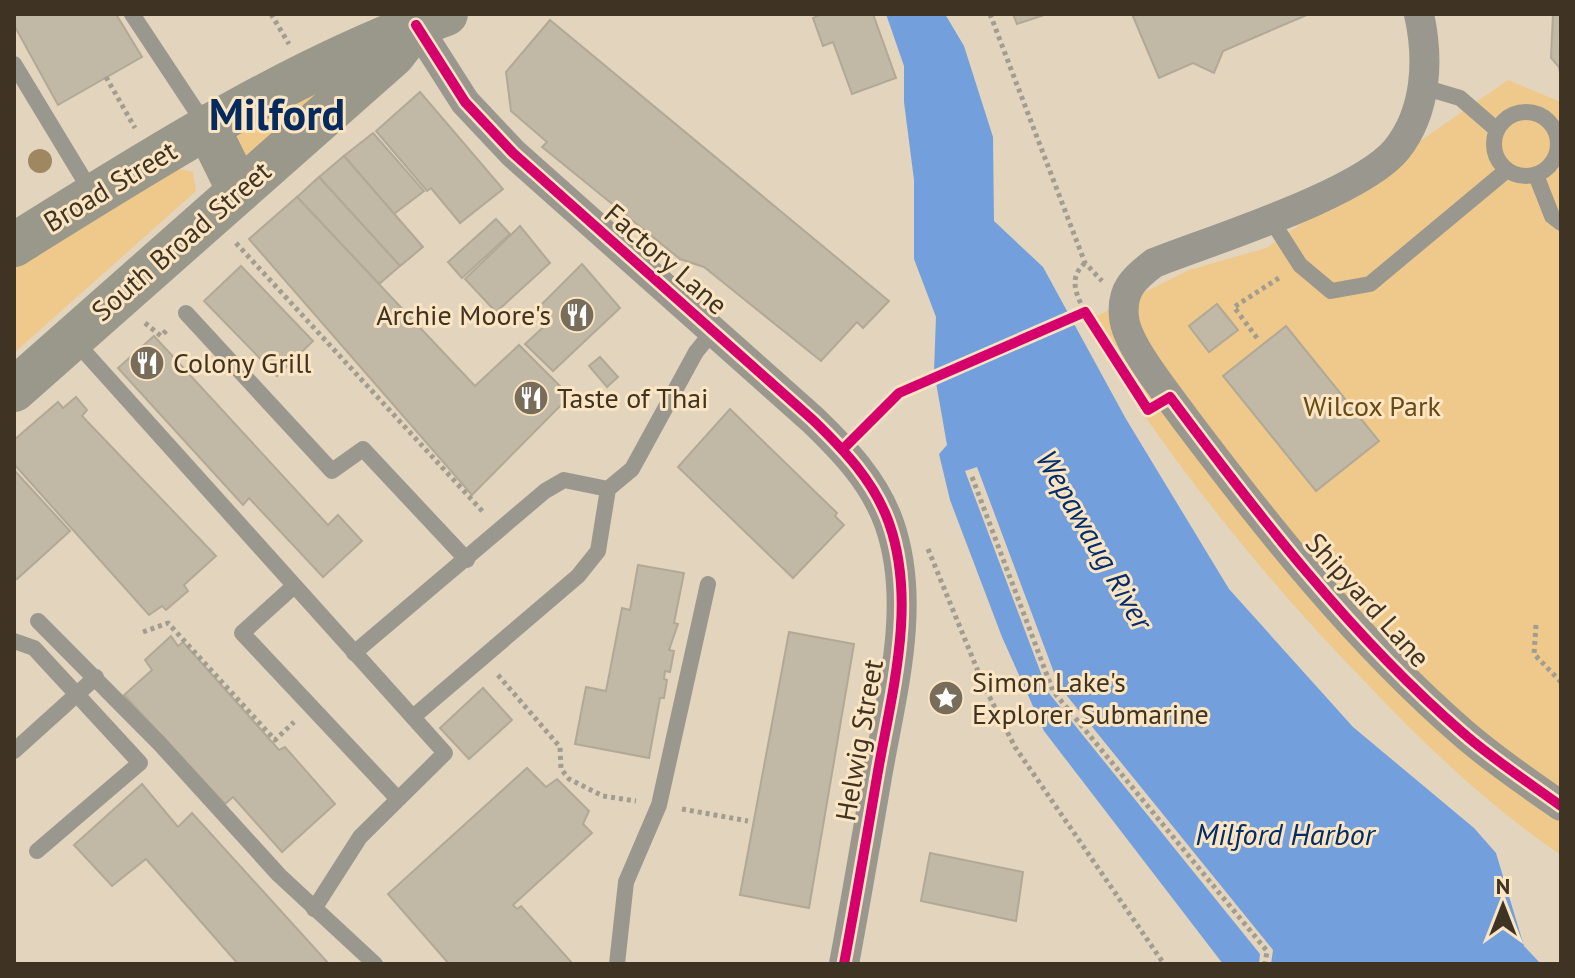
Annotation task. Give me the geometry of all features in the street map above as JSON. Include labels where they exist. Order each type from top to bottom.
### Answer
[{"type":"main road","name":"Broad Street","points":[[14,245],[207,126],[424,18]]},
{"type":"main road","name":"South Broad Street","points":[[14,390],[393,55],[424,18]]},
{"type":"main road","name":"Broad Street","points":[[207,126],[239,191]]},
{"type":"street","points":[[1123,299],[1132,280],[1154,263],[1326,195],[1377,167],[1409,131],[1423,87],[1424,58],[1419,14]]},
{"type":"street","name":"Factory Lane","points":[[424,18],[465,102],[567,203],[843,449],[870,483],[889,524]]},
{"type":"street","name":"Shipyard Lane","points":[[1123,299],[1124,321],[1132,340],[1170,397],[1296,557],[1429,702],[1501,763],[1561,806]]},
{"type":"street","name":"Helwig Street","points":[[844,964],[898,658],[898,568],[889,524]]},
{"type":"lane","points":[[132,14],[207,126]]},
{"type":"lane","points":[[14,64],[93,196]]},
{"type":"lane","points":[[1423,87],[1460,98],[1497,130]]},
{"type":"lane","points":[[1527,112],[1544,116],[1556,130],[1560,148],[1551,164],[1536,175],[1521,176],[1507,170],[1497,159],[1493,144],[1497,130],[1509,116],[1527,112]]},
{"type":"lane","points":[[1270,218],[1300,265],[1331,291],[1370,284],[1507,170]]},
{"type":"lane","points":[[1536,175],[1552,216],[1561,223]]},
{"type":"lane","points":[[186,313],[332,471],[363,449],[467,560]]},
{"type":"lane","points":[[413,717],[482,655],[567,586],[598,551],[608,489],[632,469],[696,352],[713,331]]},
{"type":"lane","points":[[72,338],[445,753],[360,837],[314,909]]},
{"type":"lane","points":[[354,653],[501,532],[545,491],[564,480],[608,489]]},
{"type":"lane","points":[[617,964],[626,882],[659,805],[708,584]]},
{"type":"lane","points":[[294,586],[242,633],[397,798]]},
{"type":"lane","points":[[38,621],[96,677],[314,909],[375,964]]},
{"type":"lane","points":[[14,641],[34,648],[140,763]]},
{"type":"lane","points":[[14,751],[96,677]]},
{"type":"lane","points":[[37,851],[160,744]]},
{"type":"path","points":[[271,14],[290,44]]},
{"type":"path","points":[[990,14],[1085,263],[1123,299]]},
{"type":"path","points":[[106,77],[140,135]]},
{"type":"path","points":[[235,243],[501,532]]},
{"type":"path","points":[[1085,263],[1077,270],[1073,282],[1093,325]]},
{"type":"path","points":[[1257,338],[1234,307],[1300,265]]},
{"type":"path","points":[[1071,318],[1085,312]]},
{"type":"path","points":[[972,477],[1053,691],[1267,951],[1265,964]]},
{"type":"path","points":[[926,546],[984,686],[1015,747],[1164,964]]},
{"type":"path","points":[[143,632],[168,623],[275,740],[309,707]]},
{"type":"path","points":[[1536,625],[1534,654],[1561,682]]},
{"type":"path","points":[[482,655],[560,747]]},
{"type":"green space","points":[[352,62],[250,154],[245,155],[226,130]]},
{"type":"green space","name":"Wilcox Park","points":[[1508,80],[1561,102],[1561,855],[1509,817],[1437,754],[1289,600],[1182,467],[1083,323],[1189,270],[1266,248]]},
{"type":"green space","points":[[176,168],[193,172],[196,191],[14,353],[14,263]]},
{"type":"water","name":"Milford Harbor","points":[[886,14],[945,14],[964,46],[993,137],[994,221],[1043,267],[1126,419],[1229,589],[1353,727],[1474,828],[1496,853],[1524,946],[1540,963],[1223,964],[1044,731],[1002,637],[950,500],[939,454],[947,445],[934,371],[936,317],[914,259],[914,180],[904,102],[904,66]]},
{"type":"pier","points":[[977,467],[1059,686],[1273,950],[1271,964],[1259,964],[1260,954],[1048,692],[965,471]]},
{"type":"building","points":[[14,14],[116,14],[142,57],[58,105],[14,25]]},
{"type":"building","points":[[822,14],[873,14],[896,78],[852,94],[833,42],[823,46],[813,18]]},
{"type":"building","points":[[1013,14],[1047,14],[1017,24]]},
{"type":"building","points":[[1132,14],[1309,14],[1223,51],[1214,73],[1193,63],[1159,78]]},
{"type":"building","points":[[1553,14],[1561,14],[1561,78],[1559,67],[1551,58]]},
{"type":"building","points":[[550,20],[889,301],[863,328],[857,322],[821,361],[704,267],[680,259],[542,147],[547,142],[511,111],[506,72]]},
{"type":"building","points":[[420,92],[503,189],[460,223],[431,188],[427,191],[376,131]]},
{"type":"building","points":[[373,133],[424,191],[394,214],[344,156]]},
{"type":"building","points":[[344,156],[423,247],[400,266],[319,177]]},
{"type":"building","points":[[319,177],[400,266],[379,284],[297,197]]},
{"type":"building","points":[[297,197],[475,386],[519,345],[570,396],[472,495],[249,239]]},
{"type":"building","points":[[496,219],[510,234],[462,278],[448,262]]},
{"type":"building","points":[[520,226],[550,263],[496,312],[465,279]]},
{"type":"building","name":"Archie Moore's","points":[[582,264],[620,308],[553,371],[525,344],[549,322],[537,309]]},
{"type":"building","points":[[241,266],[313,341],[277,376],[204,301]]},
{"type":"building","points":[[1217,304],[1238,330],[1209,352],[1189,326]]},
{"type":"building","points":[[1286,326],[1379,441],[1316,491],[1223,376]]},
{"type":"building","points":[[154,336],[328,525],[338,515],[362,541],[323,577],[249,498],[243,505],[118,368]]},
{"type":"building","points":[[600,357],[618,377],[607,387],[589,366]]},
{"type":"building","points":[[76,397],[87,410],[82,416],[216,556],[184,585],[188,591],[166,610],[162,606],[149,615],[14,464],[14,440],[58,402],[63,408]]},
{"type":"building","points":[[730,409],[837,513],[835,516],[844,525],[793,578],[678,467]]},
{"type":"building","points":[[14,470],[70,531],[17,579],[14,576]]},
{"type":"building","points":[[638,565],[684,573],[674,623],[678,624],[669,650],[674,651],[670,672],[665,671],[664,698],[660,698],[649,758],[575,744],[586,687],[606,691],[622,608],[630,610]]},
{"type":"building","points":[[789,632],[854,644],[809,908],[740,895]]},
{"type":"building","points":[[171,636],[178,646],[183,642],[279,750],[285,747],[335,804],[282,852],[233,797],[225,804],[124,695],[152,670],[145,660]]},
{"type":"building","points":[[483,688],[512,720],[469,759],[440,728]]},
{"type":"building","points":[[527,768],[546,787],[557,779],[589,811],[583,824],[592,833],[513,905],[517,909],[521,906],[573,964],[449,964],[388,894]]},
{"type":"building","points":[[142,784],[178,827],[192,813],[329,964],[238,964],[146,859],[112,886],[74,845]]},
{"type":"building","points":[[930,853],[1023,872],[1016,921],[921,901]]},
{"type":"cycle path","points":[[416,25],[465,102],[513,153],[813,420],[857,467],[883,508],[897,553],[902,615],[890,710],[844,964]]},
{"type":"cycle path","points":[[843,449],[899,393],[1085,312],[1148,410],[1170,397],[1272,530],[1382,656],[1475,743],[1561,806]]},
{"type":"place","name":"Archie Moore's","points":[[577,315]]},
{"type":"place","name":"Colony Grill","points":[[147,363]]},
{"type":"place","name":"Taste of Thai","points":[[531,398]]},
{"type":"place","name":"Simon Lake's Explorer Submarine","points":[[946,698]]},
{"type":"district","name":"Milford","points":[[277,115]]},
{"type":"water label","name":"Wepawaug River","points":[[1094,540]]}]
